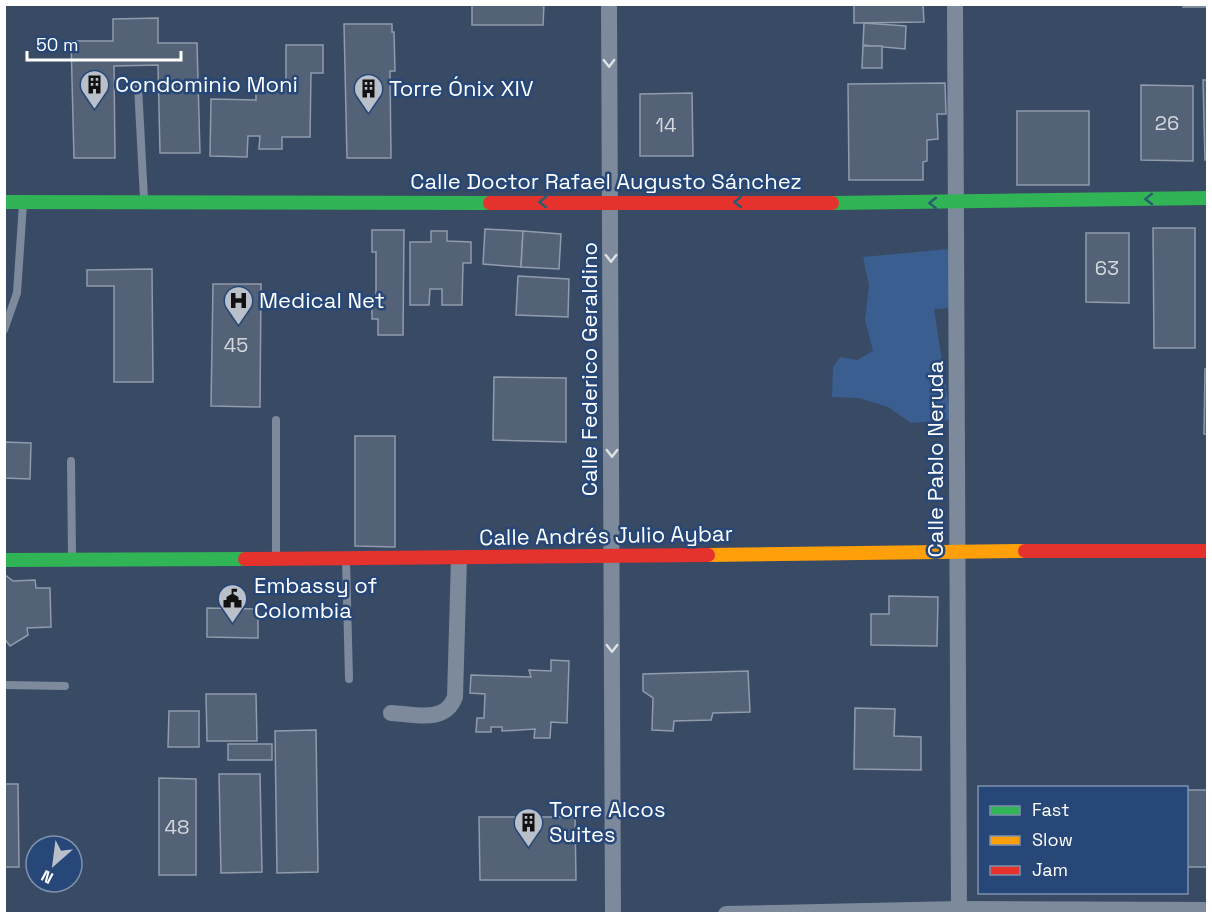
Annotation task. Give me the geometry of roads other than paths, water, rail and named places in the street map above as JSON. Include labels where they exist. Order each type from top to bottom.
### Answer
[{"type":"street","name":"Calle Federico Geraldino","points":[[609,4],[613,914]]},
{"type":"street","name":"Calle Pablo Neruda","points":[[955,4],[959,911]]},
{"type":"street","name":"Calle Doctor Rafael Augusto Sánchez","points":[[4,202],[957,202],[1208,198]]},
{"type":"street","name":"Calle Andrés Julio Aybar","points":[[4,560],[612,557],[958,551],[1208,551]]},
{"type":"street","points":[[391,713],[437,715],[447,712],[452,705],[455,697],[459,558]]},
{"type":"street","points":[[726,914],[1208,910]]},
{"type":"lane","points":[[138,86],[144,202]]},
{"type":"lane","points":[[4,330],[17,293],[23,202]]},
{"type":"lane","points":[[276,420],[276,559]]},
{"type":"lane","points":[[71,461],[72,560]]},
{"type":"lane","points":[[346,559],[349,679]]},
{"type":"lane","points":[[4,685],[65,686]]},
{"type":"place","name":"Condominio Moni","points":[[94,110]]},
{"type":"place","name":"Torre Ónix XIV","points":[[368,114]]},
{"type":"place","name":"Medical Net","points":[[238,326]]},
{"type":"place","name":"Embassy of Colombia","points":[[233,624]]},
{"type":"place","name":"Torre Alcos Suites","points":[[528,848]]}]
